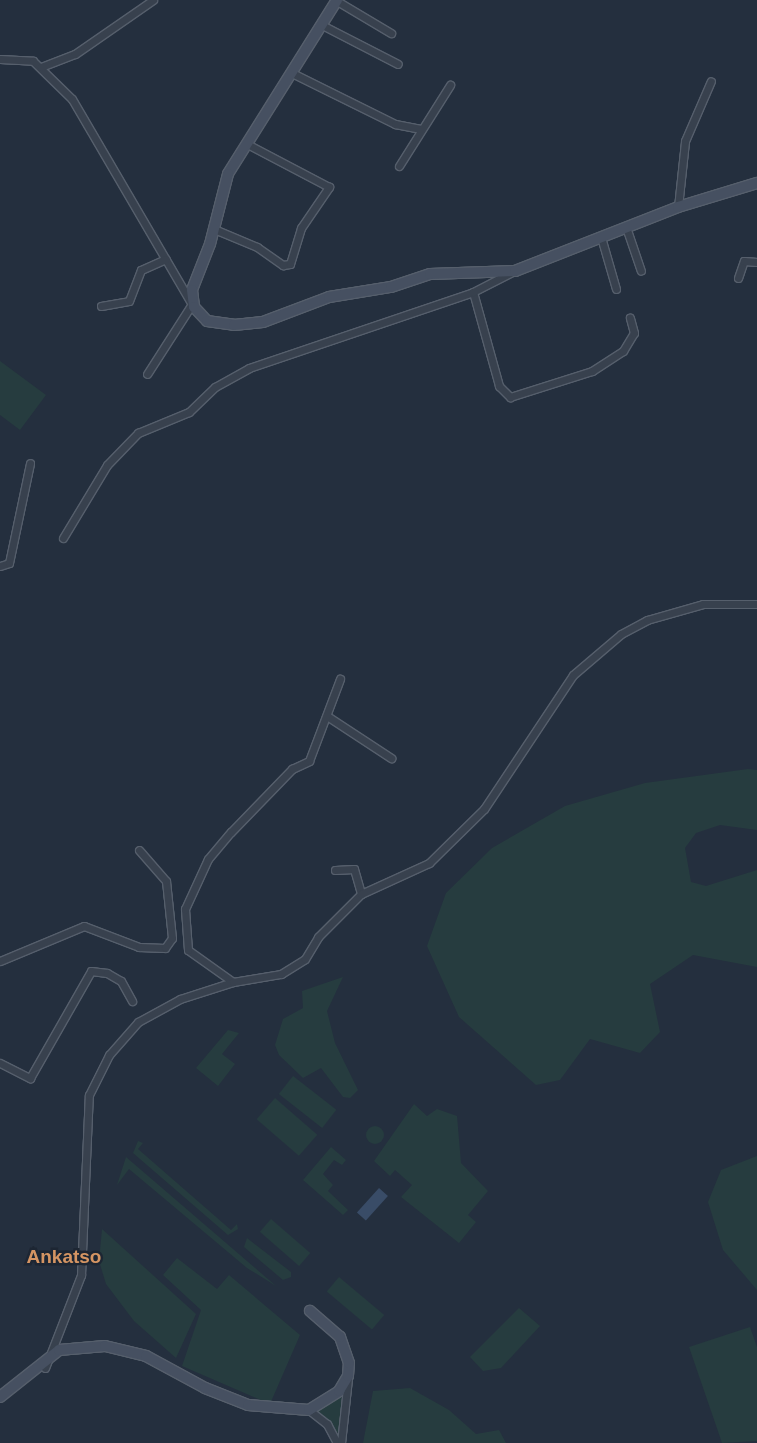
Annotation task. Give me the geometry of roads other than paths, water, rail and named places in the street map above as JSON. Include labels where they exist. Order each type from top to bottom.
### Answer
[{"type":"street","points":[[41,67],[75,54],[153,0]]},
{"type":"street","points":[[147,374],[192,304],[192,290],[214,229],[228,174],[294,74],[337,0],[391,33]]},
{"type":"street","points":[[322,25],[398,64]]},
{"type":"street","points":[[0,59],[26,58],[41,67],[88,123],[192,304],[202,318],[213,323],[253,324],[328,297],[391,287],[430,274],[515,271]]},
{"type":"street","points":[[294,74],[394,124],[420,129]]},
{"type":"street","points":[[678,207],[685,141],[711,81]]},
{"type":"street","points":[[399,166],[420,129],[450,84]]},
{"type":"street","points":[[214,229],[257,247],[283,265],[290,264],[301,228],[329,187],[248,144]]},
{"type":"street","points":[[63,538],[107,465],[138,433],[189,412],[214,387],[249,368],[472,292],[515,271],[626,227],[678,207],[757,182]]},
{"type":"street","points":[[626,227],[641,271]]},
{"type":"street","points":[[601,237],[616,289]]},
{"type":"street","points":[[101,306],[129,301],[141,270],[166,259]]},
{"type":"street","points":[[738,278],[744,261],[757,262]]},
{"type":"street","points":[[472,292],[499,386],[510,397],[592,371],[623,351],[634,333],[630,318]]},
{"type":"street","points":[[0,566],[9,562],[30,463]]},
{"type":"street","points":[[45,1368],[82,1275],[89,1095],[109,1055],[138,1022],[180,999],[234,982],[281,974],[306,959],[318,937],[361,894],[429,863],[464,832],[484,809],[573,675],[621,634],[648,620],[703,604],[757,604]]},
{"type":"street","points":[[234,982],[188,950],[185,909],[208,859],[230,832],[292,769],[309,762],[340,679]]},
{"type":"street","points":[[327,716],[392,758]]},
{"type":"street","points":[[0,961],[84,926],[139,947],[165,948],[172,938],[166,881],[139,850]]},
{"type":"street","points":[[335,870],[354,869],[361,894]]},
{"type":"street","points":[[0,1063],[30,1078],[91,972],[107,973],[121,981],[132,1001]]},
{"type":"street","points":[[310,1311],[340,1338],[349,1363],[342,1443]]},
{"type":"street","points":[[0,1405],[67,1349]]},
{"type":"street","points":[[0,1397],[50,1355],[67,1349],[129,1349],[248,1404],[309,1410],[324,1404],[348,1376]]},
{"type":"street","points":[[309,1410],[327,1424],[337,1443]]},
{"type":"water","points":[[379,1188],[388,1196],[366,1221],[357,1213]]},
{"type":"district","name":"Ankatso","points":[[64,1257]]}]
